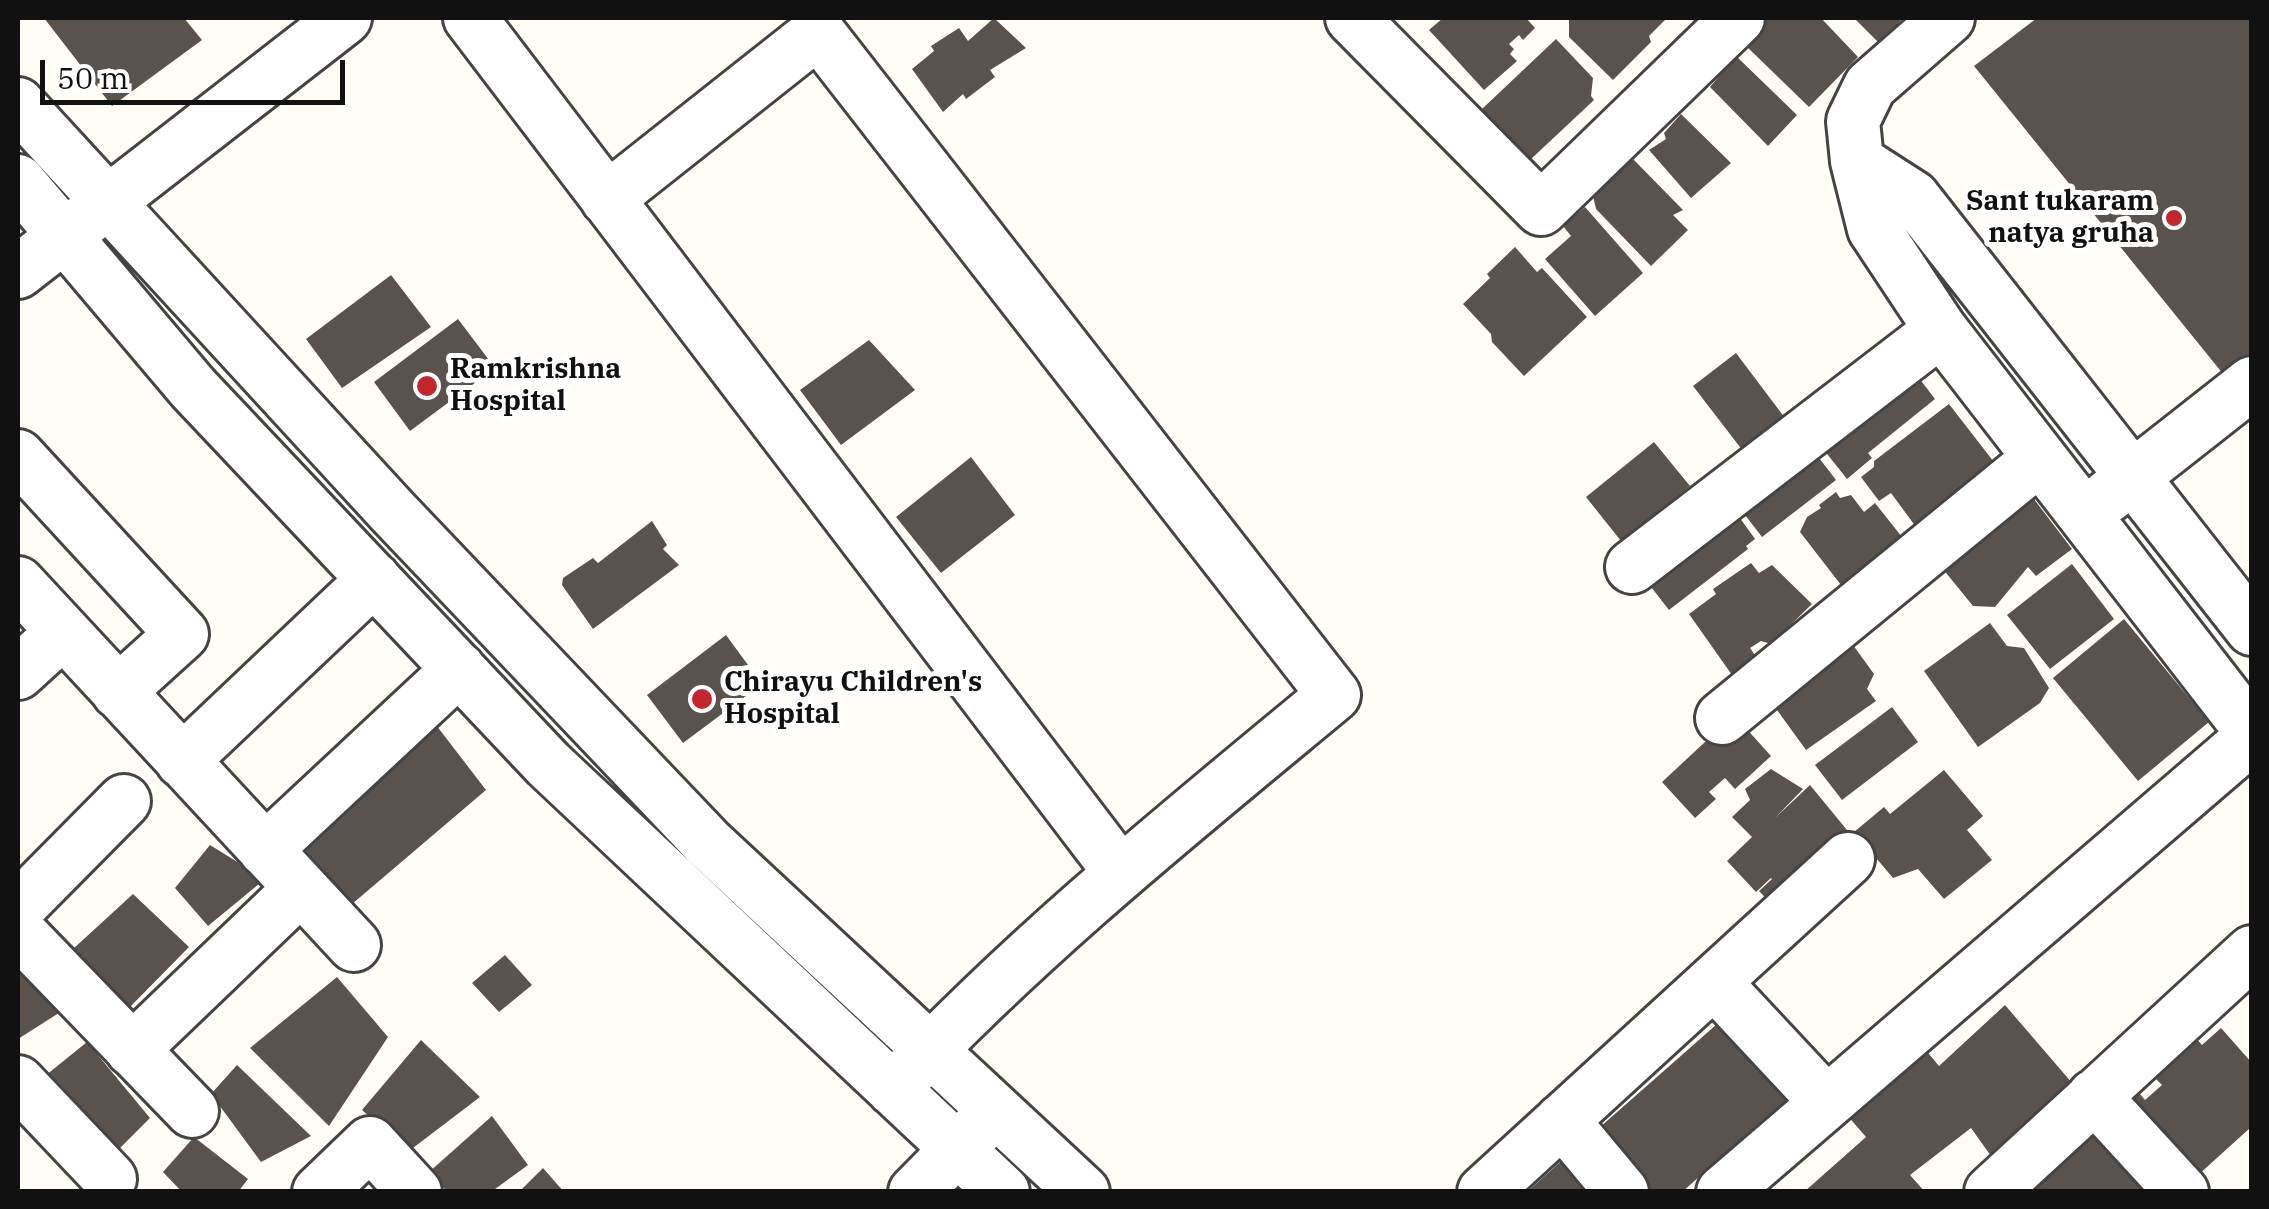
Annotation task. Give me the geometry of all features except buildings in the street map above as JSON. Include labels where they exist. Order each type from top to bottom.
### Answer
[{"type":"street","points":[[18,272],[345,18]]},
{"type":"street","points":[[470,18],[1120,872]]},
{"type":"street","points":[[1352,18],[1540,209],[1738,18]]},
{"type":"street","points":[[1728,1190],[2252,734],[1941,330],[1874,229],[1857,162],[1853,121],[1870,86],[1948,18]]},
{"type":"street","points":[[607,199],[818,32],[1334,695],[1120,872],[893,1089]]},
{"type":"street","points":[[18,104],[392,512],[708,844],[1083,1192]]},
{"type":"street","points":[[1857,162],[1913,197],[2252,629]]},
{"type":"street","points":[[18,181],[193,388],[548,764],[1003,1192]]},
{"type":"street","points":[[1632,567],[1941,330]]},
{"type":"street","points":[[2083,515],[2252,383]]},
{"type":"street","points":[[18,456],[182,634],[118,692]]},
{"type":"street","points":[[1722,718],[2040,458]]},
{"type":"street","points":[[182,761],[374,580]]},
{"type":"street","points":[[18,583],[354,945]]},
{"type":"street","points":[[18,673],[63,632]]},
{"type":"street","points":[[266,850],[459,669]]},
{"type":"street","points":[[18,908],[124,801]]},
{"type":"street","points":[[1484,1192],[1848,859]]},
{"type":"street","points":[[132,1050],[301,888]]},
{"type":"street","points":[[18,931],[192,1111]]},
{"type":"street","points":[[1991,1192],[2252,952]]},
{"type":"street","points":[[1714,982],[1826,1102]]},
{"type":"street","points":[[18,1082],[110,1179]]},
{"type":"street","points":[[2094,1096],[2182,1192]]},
{"type":"street","points":[[915,1192],[996,1111]]},
{"type":"street","points":[[1562,1120],[1622,1192]]},
{"type":"street","points":[[319,1192],[370,1143],[415,1192]]},
{"type":"place","name":"Sant tukaram natya gruha","points":[[2174,218]]},
{"type":"place","name":"Ramkrishna Hospital","points":[[427,386]]},
{"type":"place","name":"Chirayu Children's Hospital","points":[[702,699]]}]
